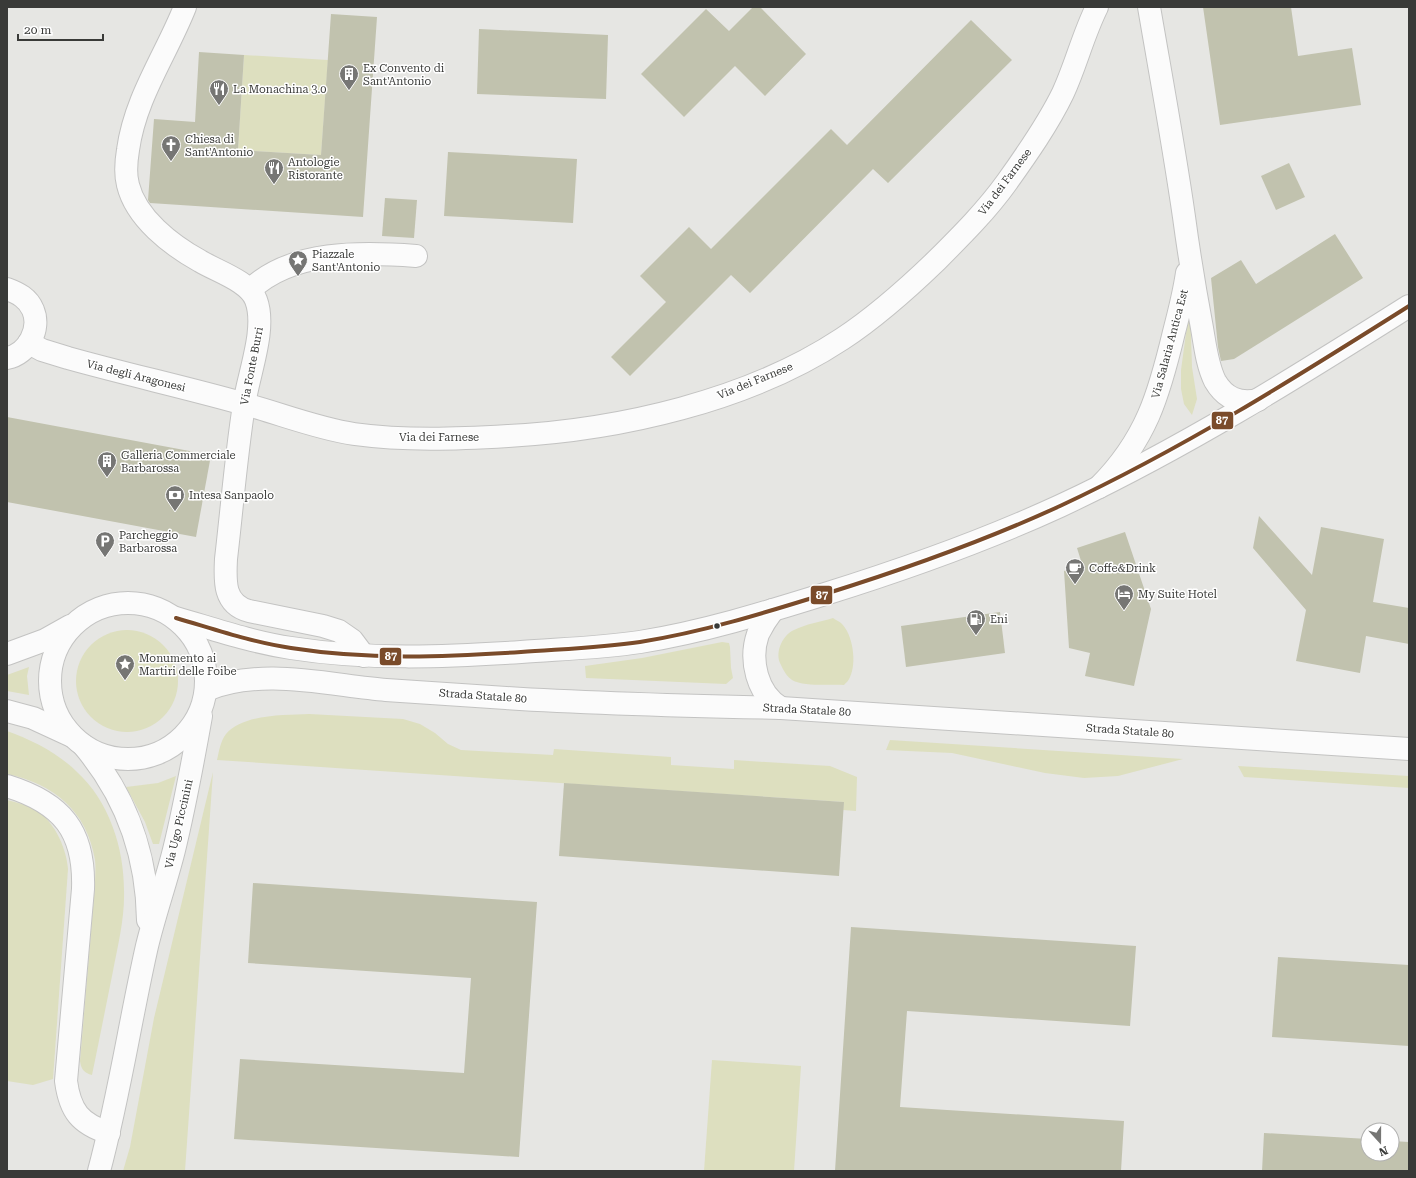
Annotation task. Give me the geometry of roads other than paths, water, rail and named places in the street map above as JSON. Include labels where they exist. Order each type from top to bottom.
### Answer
[{"type":"main road","points":[[185,7],[151,79],[133,125],[126,163],[127,184],[140,209],[155,229],[191,257],[236,280],[250,290],[258,281],[277,270],[288,265],[316,259],[371,254],[416,256]]},
{"type":"main road","name":"Via dei Farnese","points":[[244,404],[328,429],[367,435],[417,438],[504,437],[582,429],[652,416],[739,389],[784,371],[841,340],[879,311],[942,255],[988,206],[1008,180],[1055,109],[1070,76],[1097,7]]},
{"type":"main road","name":"Via Salaria Antica Est","points":[[1149,7],[1181,197],[1189,256],[1209,363],[1213,377],[1229,397],[1243,401],[1258,400]]},
{"type":"main road","name":"Via Salaria Antica Est","points":[[1099,487],[1128,453],[1145,425],[1153,406],[1165,369],[1182,299],[1189,256]]},
{"type":"main road","points":[[7,289],[17,292],[26,300],[33,310],[35,321],[34,332],[29,343],[21,352],[7,358]]},
{"type":"main road","name":"Via Fonte Burri","points":[[250,290],[256,298],[258,304],[260,324],[244,404],[226,559],[226,588],[233,601],[241,608],[249,611],[323,626],[339,631],[352,640],[364,656]]},
{"type":"main road","points":[[13,651],[52,636],[95,610],[123,602],[151,605],[176,618],[240,638],[270,645],[310,651],[364,656],[450,657],[602,646],[674,636],[773,610],[868,580],[956,550],[1023,522],[1099,487],[1200,434],[1258,400],[1409,306]]},
{"type":"main road","name":"Via degli Aragonesi","points":[[29,343],[42,350],[68,358],[244,404]]},
{"type":"main road","points":[[773,610],[764,622],[758,635],[754,649],[755,665],[758,680],[764,692],[773,703],[781,708]]},
{"type":"main road","points":[[7,710],[33,718],[77,740],[91,750],[111,758],[133,759],[154,755],[169,748],[182,738],[196,721],[205,696],[206,669],[201,650],[190,632],[176,618]]},
{"type":"main road","name":"Via Ugo Piccinini","points":[[79,619],[65,634],[55,652],[50,672],[53,702],[61,721],[94,759],[115,792],[132,828],[139,847],[146,884],[148,900],[147,945]]},
{"type":"main road","name":"Strada Statale 80","points":[[205,696],[229,682],[249,679],[274,678],[386,690],[507,698],[678,706],[781,708],[1409,749]]},
{"type":"main road","name":"Via Ugo Piccinini","points":[[99,1171],[109,1133],[147,945],[174,849],[191,772],[205,696]]},
{"type":"main road","points":[[7,786],[24,791],[48,804],[66,820],[77,841],[83,868],[83,889],[66,1081],[69,1098],[76,1113],[81,1119],[92,1127],[109,1133]]},
{"type":"place","name":"Ex Convento di Sant'Antonio","points":[[349,91]]},
{"type":"place","name":"La Monachina 3.0","points":[[219,106]]},
{"type":"place","name":"Chiesa di Sant'Antonio","points":[[171,162]]},
{"type":"place","name":"Antologie Ristorante","points":[[274,185]]},
{"type":"place","name":"Piazzale Sant'Antonio","points":[[298,277]]},
{"type":"place","name":"Galleria Commerciale Barbarossa","points":[[107,478]]},
{"type":"place","name":"Intesa Sanpaolo","points":[[175,512]]},
{"type":"place","name":"Parcheggio Barbarossa","points":[[105,558]]},
{"type":"place","name":"Coffe&Drink","points":[[1075,585]]},
{"type":"place","name":"My Suite Hotel","points":[[1124,611]]},
{"type":"place","name":"Eni","points":[[976,636]]},
{"type":"place","name":"Monumento ai Martiri delle Foibe","points":[[125,681]]}]
